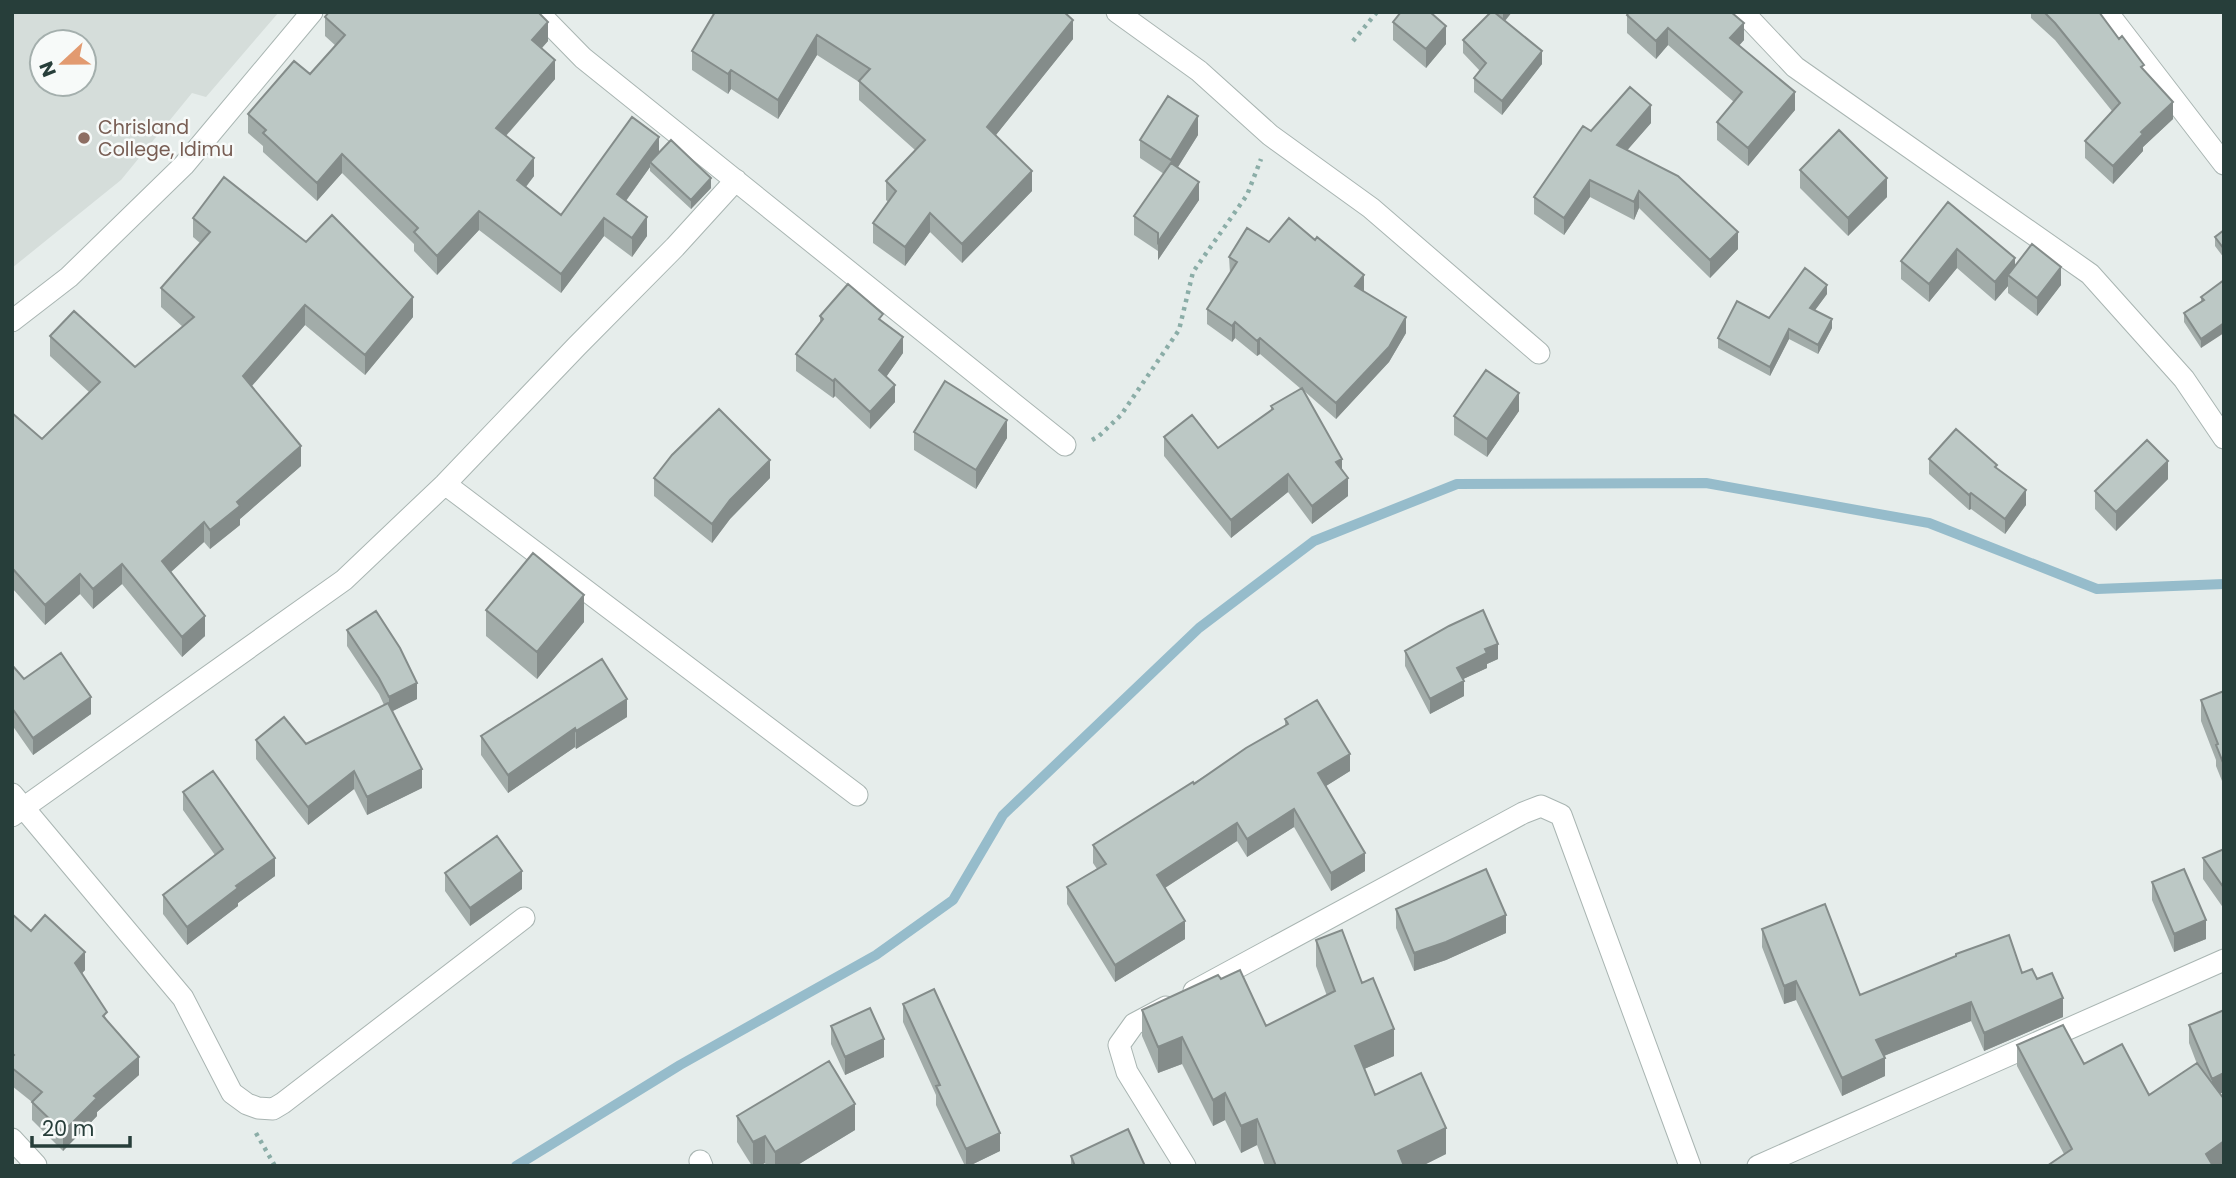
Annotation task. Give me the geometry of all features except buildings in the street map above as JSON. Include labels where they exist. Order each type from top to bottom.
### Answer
[{"type":"street","points":[[12,321],[69,277],[184,165],[312,12]]},
{"type":"street","points":[[538,12],[583,58],[1065,445]]},
{"type":"street","points":[[1117,12],[1199,71],[1270,135],[1371,208],[1539,353]]},
{"type":"street","points":[[1743,12],[1795,66],[2090,274],[2184,379],[2224,439]]},
{"type":"street","points":[[2107,12],[2224,164]]},
{"type":"street","points":[[524,918],[283,1103],[273,1109],[258,1108],[232,1093],[183,998],[16,805],[344,580],[445,484],[675,247],[736,180]]},
{"type":"street","points":[[445,484],[857,795]]},
{"type":"street","points":[[1185,1166],[1127,1072],[1119,1045],[1134,1024],[1523,813],[1541,806],[1561,816],[1690,1166]]},
{"type":"street","points":[[1758,1166],[2224,960]]},
{"type":"street","points":[[12,1139],[36,1165]]},
{"type":"path","points":[[1353,41],[1377,12]]},
{"type":"path","points":[[1065,445],[1079,446],[1099,436],[1121,415],[1179,330],[1193,272],[1247,195],[1270,135]]},
{"type":"shaded area","name":"Chrisland College, Idimu","points":[[12,12],[279,12],[206,97],[192,93],[121,180],[12,268]]},
{"type":"waterway","points":[[516,1166],[680,1065],[876,955],[953,900],[1003,815],[1199,628],[1314,541],[1457,484],[1706,483],[1929,523],[2097,589],[2224,584]]},
{"type":"place","name":"Chrisland College, Idimu","points":[[84,138]]}]
